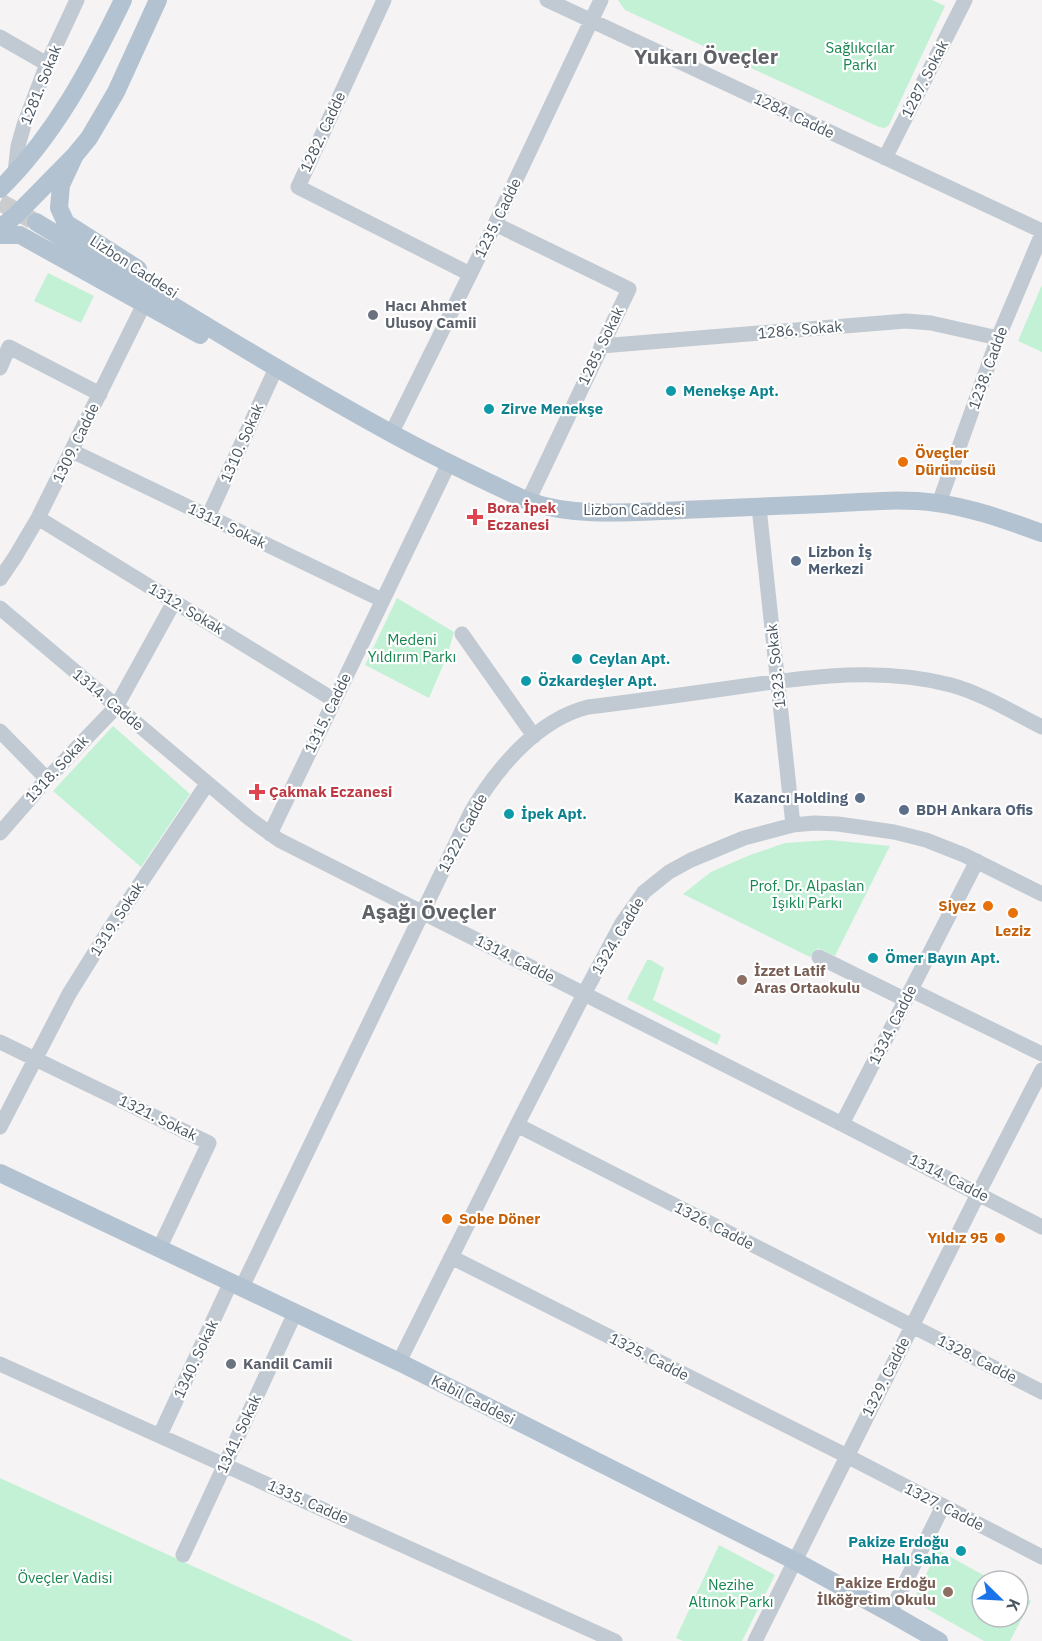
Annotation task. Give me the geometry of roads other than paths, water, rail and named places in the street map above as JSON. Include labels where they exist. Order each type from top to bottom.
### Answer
[{"type":"main road","points":[[1,188],[37,148],[70,101],[123,0]]},
{"type":"main road","points":[[0,228],[16,215],[89,138],[116,92],[158,0]]},
{"type":"main road","name":"Lizbon Caddesi","points":[[75,155],[61,185],[59,208],[66,223],[212,317],[258,356]]},
{"type":"main road","name":"Lizbon Caddesi","points":[[36,222],[276,368],[391,434],[540,505],[612,512],[902,500],[939,503],[998,517],[1042,533]]},
{"type":"main road","name":"Lizbon Caddesi","points":[[0,235],[20,235],[203,336],[258,356]]},
{"type":"main road","name":"Kabil Caddesi","points":[[0,1173],[399,1362],[795,1561],[939,1641]]},
{"type":"street","name":"1281. Sokak","points":[[15,172],[18,146],[24,125],[47,64],[77,0]]},
{"type":"street","name":"1282. Cadde","points":[[384,0],[298,187],[471,274]]},
{"type":"street","name":"1284. Cadde","points":[[547,0],[1042,232]]},
{"type":"street","name":"1235. Cadde","points":[[391,434],[471,274],[601,0]]},
{"type":"street","name":"1287. Sokak","points":[[885,158],[965,0]]},
{"type":"street","points":[[0,37],[47,64]]},
{"type":"street","name":"1285. Sokak","points":[[495,224],[629,289],[528,501]]},
{"type":"street","name":"1238. Cadde","points":[[939,503],[998,338],[1042,232]]},
{"type":"street","name":"1309. Cadde","points":[[0,579],[38,518],[144,304]]},
{"type":"street","name":"1286. Sokak","points":[[601,346],[906,321],[931,323],[998,338]]},
{"type":"street","points":[[0,368],[9,347],[100,394]]},
{"type":"street","name":"1310. Sokak","points":[[208,517],[276,368]]},
{"type":"street","name":"1311. Sokak","points":[[72,451],[382,600]]},
{"type":"street","name":"1315. Cadde","points":[[270,834],[449,463]]},
{"type":"street","name":"1323. Sokak","points":[[759,507],[792,825]]},
{"type":"street","name":"1312. Sokak","points":[[38,518],[334,700]]},
{"type":"street","name":"1318. Sokak","points":[[0,833],[47,778],[116,706],[174,602]]},
{"type":"street","name":"1314. Cadde","points":[[0,608],[207,784],[270,834],[1042,1227]]},
{"type":"street","points":[[462,634],[534,736]]},
{"type":"street","name":"1322. Cadde","points":[[237,1285],[478,801],[499,772],[534,736],[559,719],[588,707],[777,681],[865,674],[909,677],[951,685],[1042,727]]},
{"type":"street","points":[[0,731],[47,778]]},
{"type":"street","name":"1319. Sokak","points":[[0,1127],[63,1004],[98,947],[207,784]]},
{"type":"street","name":"1324. Cadde","points":[[399,1362],[584,994],[627,915],[652,884],[691,860],[744,838],[792,825],[814,823],[894,832],[933,843],[976,861],[1042,894]]},
{"type":"street","name":"1334. Cadde","points":[[843,1124],[976,861]]},
{"type":"street","points":[[819,957],[1042,1054]]},
{"type":"street","name":"1321. Sokak","points":[[0,1042],[210,1143],[159,1249]]},
{"type":"street","name":"1329. Cadde","points":[[754,1641],[1042,1070]]},
{"type":"street","name":"1326. Cadde","points":[[517,1125],[912,1327]]},
{"type":"street","name":"1325. Cadde","points":[[451,1257],[847,1456]]},
{"type":"street","name":"1340. Sokak","points":[[160,1435],[237,1285]]},
{"type":"street","name":"1341. Sokak","points":[[183,1555],[295,1313]]},
{"type":"street","name":"1328. Cadde","points":[[912,1327],[1042,1392]]},
{"type":"street","name":"1335. Cadde","points":[[0,1364],[615,1641]]},
{"type":"street","name":"1327. Cadde","points":[[847,1456],[1042,1557]]},
{"type":"street","points":[[891,1613],[943,1506]]},
{"type":"tunnel","points":[[0,202],[32,220]]},
{"type":"place","name":"Hacı Ahmet Ulusoy Camii","points":[[373,315]]},
{"type":"place","name":"Menekşe Apt.","points":[[671,391]]},
{"type":"place","name":"Zirve Menekşe","points":[[489,409]]},
{"type":"place","name":"Öveçler Dürümcüsü","points":[[903,462]]},
{"type":"place","name":"Bora İpek Eczanesi","points":[[475,517]]},
{"type":"place","name":"Lizbon İş Merkezi","points":[[796,561]]},
{"type":"place","name":"Ceylan Apt.","points":[[577,659]]},
{"type":"place","name":"Özkardeşler Apt.","points":[[526,681]]},
{"type":"place","name":"Çakmak Eczanesi","points":[[257,792]]},
{"type":"place","name":"Kazancı Holding","points":[[860,798]]},
{"type":"place","name":"BDH Ankara Ofis","points":[[904,810]]},
{"type":"place","name":"İpek Apt.","points":[[509,814]]},
{"type":"place","name":"Siyez","points":[[988,906]]},
{"type":"place","name":"Leziz","points":[[1013,913]]},
{"type":"place","name":"Ömer Bayın Apt.","points":[[873,958]]},
{"type":"place","name":"İzzet Latif Aras Ortaokulu","points":[[742,980]]},
{"type":"place","name":"Sobe Döner","points":[[447,1219]]},
{"type":"place","name":"Yıldız 95","points":[[1000,1238]]},
{"type":"place","name":"Kandil Camii","points":[[231,1364]]},
{"type":"place","name":"Pakize Erdoğu Halı Saha","points":[[961,1551]]},
{"type":"place","name":"Pakize Erdoğu İlköğretim Okulu","points":[[948,1592]]},
{"type":"district","name":"Yukarı Öveçler","points":[[706,57]]},
{"type":"district","name":"Aşağı Öveçler","points":[[429,912]]},
{"type":"park label","name":"Sağlıkçılar Parkı","points":[[860,56]]},
{"type":"park label","name":"Medeni Yıldırım Parkı","points":[[412,648]]},
{"type":"park label","name":"Prof. Dr. Alpaslan Işıklı Parkı","points":[[807,894]]},
{"type":"park label","name":"Öveçler Vadisi","points":[[65,1578]]},
{"type":"park label","name":"Nezihe Altınok Parkı","points":[[731,1594]]}]
